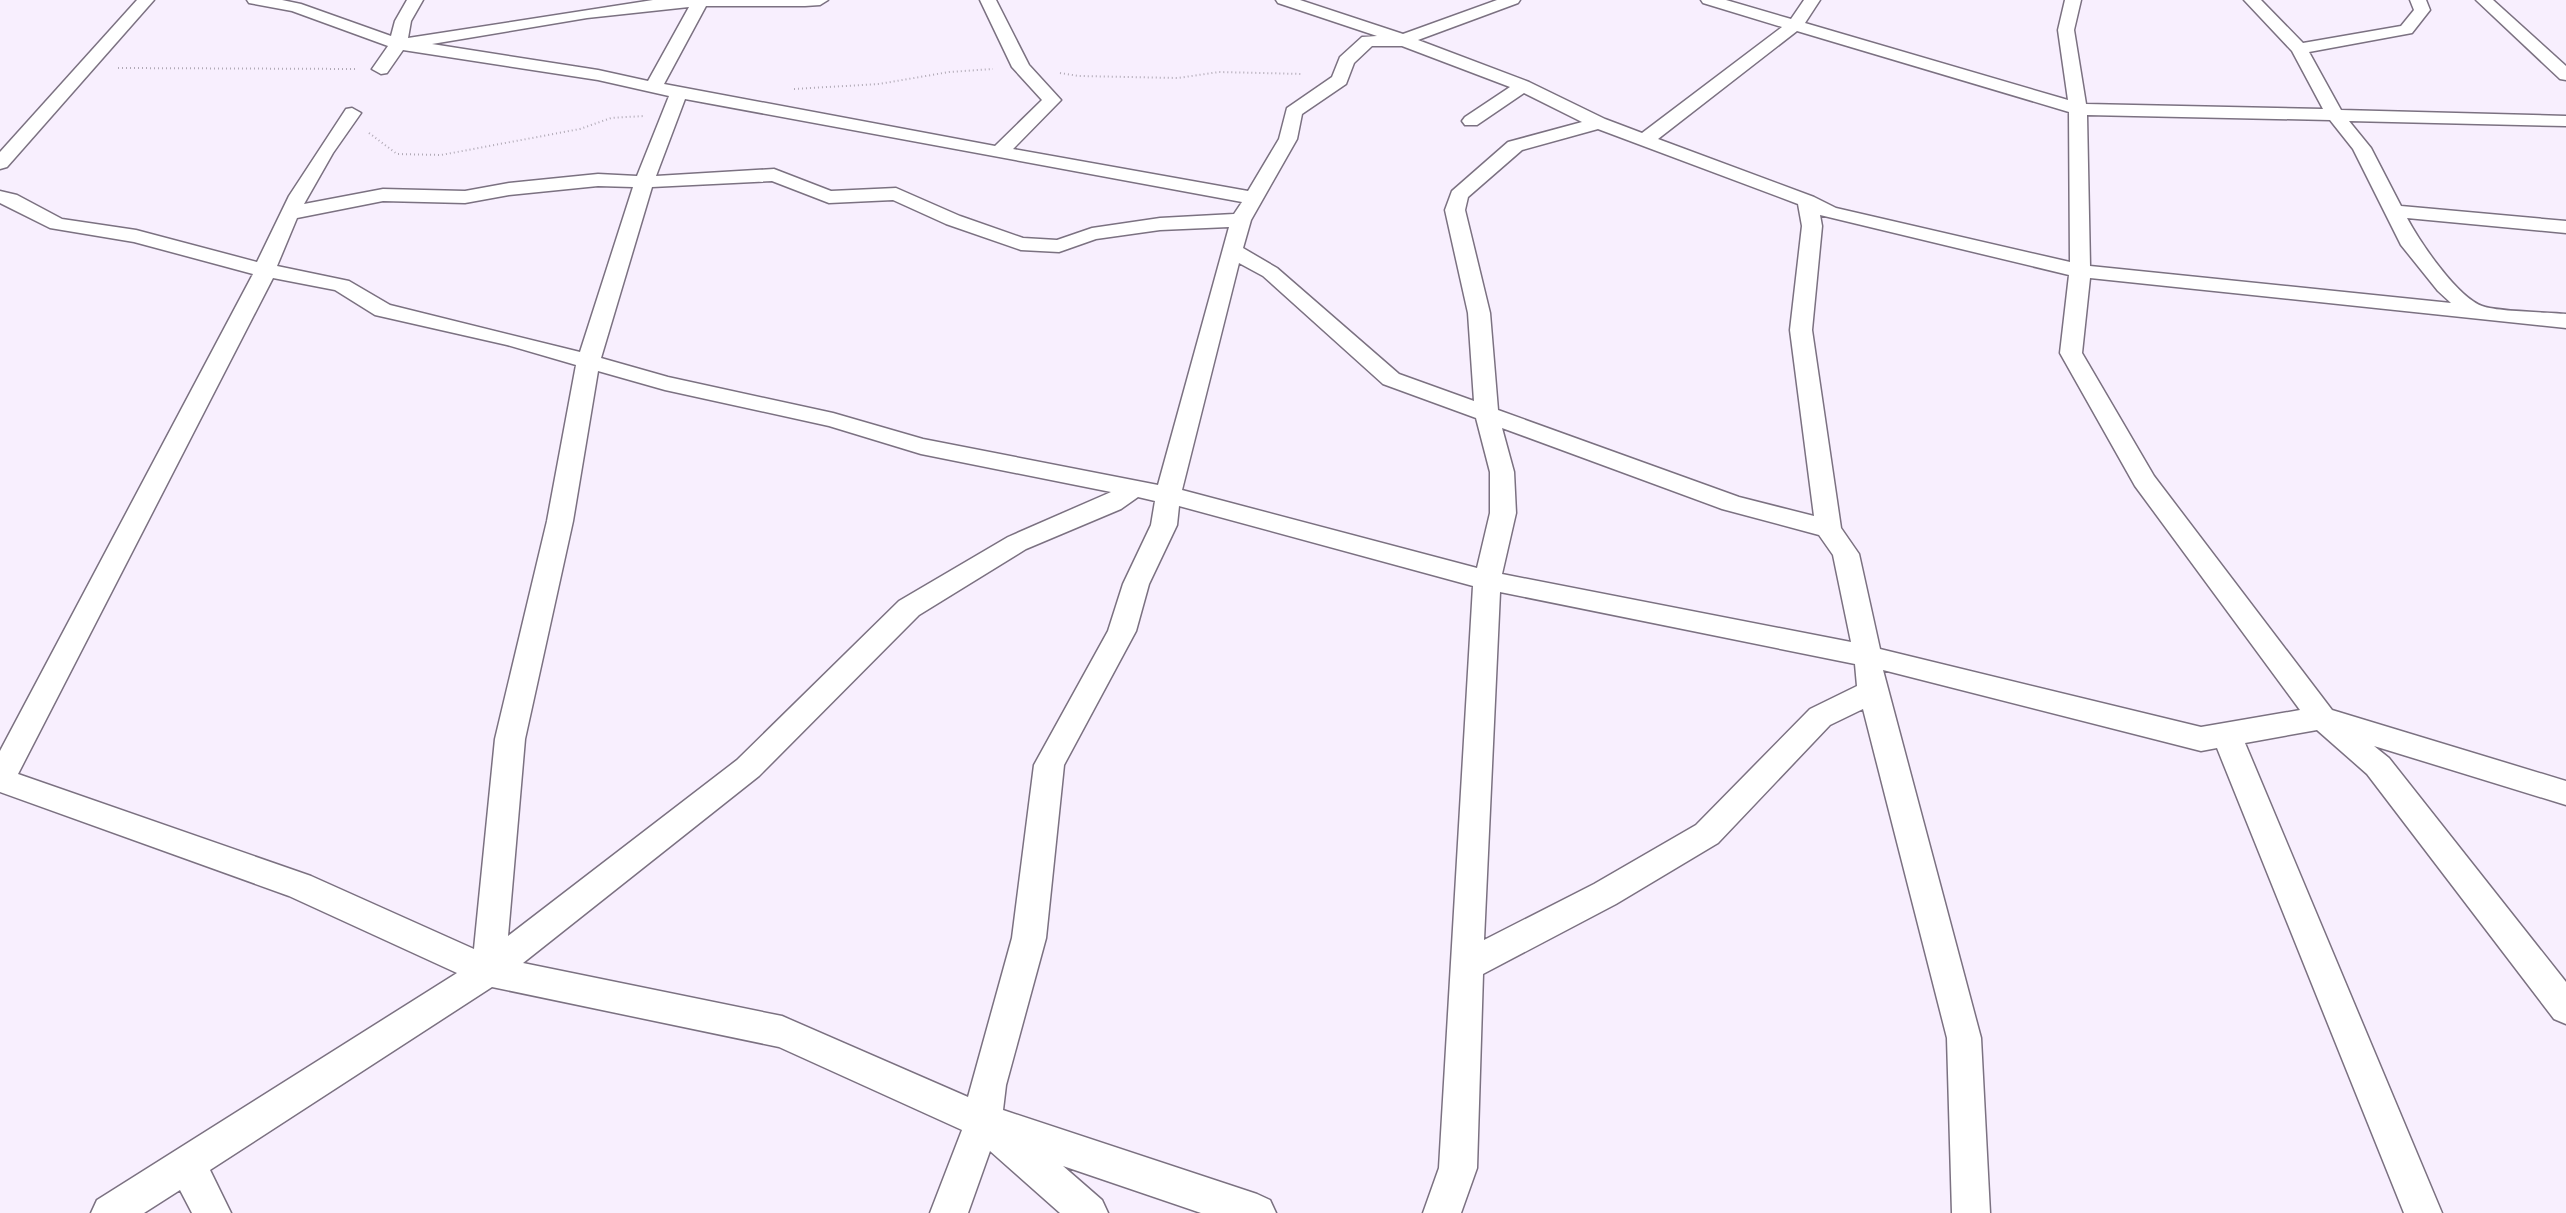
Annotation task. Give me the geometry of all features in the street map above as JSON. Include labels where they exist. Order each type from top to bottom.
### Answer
[{"type":"street","points":[[0,163],[146,0]]},
{"type":"street","points":[[255,0],[295,7],[398,44],[598,75],[679,93],[1127,177],[1253,198]]},
{"type":"street","points":[[381,69],[398,44],[403,21],[416,0]]},
{"type":"street","points":[[398,44],[594,13],[701,1],[820,0]]},
{"type":"street","points":[[988,0],[1020,67],[1052,100],[999,152]]},
{"type":"street","points":[[1284,0],[1376,30],[1523,86],[1599,123],[1807,201],[1829,212],[2080,271],[2566,321]]},
{"type":"street","points":[[949,1213],[983,1121],[988,1085],[1029,938],[1049,765],[1122,631],[1136,584],[1164,525],[1168,495],[1241,220],[1288,139],[1293,112],[1340,80],[1346,61],[1368,41],[1400,41],[1512,0]]},
{"type":"street","points":[[1709,0],[2078,109],[2566,121]]},
{"type":"street","points":[[1644,140],[1795,26],[1812,0]]},
{"type":"street","points":[[2073,0],[2066,30],[2078,109],[2080,271],[2071,353],[2144,480],[2322,718],[2378,766],[2566,1008]]},
{"type":"street","points":[[2252,0],[2299,49],[2335,115],[2362,148],[2396,211],[2411,245],[2445,287],[2475,312]]},
{"type":"street","points":[[2299,49],[2406,30],[2422,10],[2418,0]]},
{"type":"street","points":[[2484,0],[2566,75]]},
{"type":"street","points":[[654,86],[701,1]]},
{"type":"street","points":[[1471,121],[1523,86]]},
{"type":"street","points":[[488,971],[510,739],[560,521],[588,363],[644,182],[679,93]]},
{"type":"street","points":[[352,113],[321,154],[290,213],[260,287],[0,779],[300,886],[488,971],[782,1032],[983,1121],[1257,1213]]},
{"type":"street","points":[[1442,1213],[1458,1168],[1466,966],[1487,580],[1503,513],[1502,472],[1487,416],[1479,314],[1455,210],[1460,195],[1515,146],[1599,123]]},
{"type":"street","points":[[290,213],[383,195],[465,197],[509,189],[598,180],[644,182],[774,175],[829,197],[896,194],[953,220],[1021,244],[1059,246],[1092,234],[1160,224],[1241,220]]},
{"type":"street","points":[[0,197],[10,199],[57,224],[136,236],[229,263],[342,285],[384,310],[512,340],[665,383],[833,420],[921,446],[1168,495],[1487,580],[1868,656],[2201,739],[2322,718],[2566,793]]},
{"type":"street","points":[[1807,201],[1812,225],[1801,330],[1828,529],[1846,554],[1868,656],[1873,691],[1964,1038],[1971,1213]]},
{"type":"street","points":[[2396,211],[2566,228]]},
{"type":"street","points":[[1232,250],[1270,272],[1392,379],[1487,416],[1731,503],[1828,529]]},
{"type":"street","points":[[110,1213],[488,971],[748,768],[909,608],[1017,543],[1112,502],[1134,488]]},
{"type":"street","points":[[1466,966],[1605,894],[1707,834],[1820,717],[1873,691]]},
{"type":"street","points":[[2226,733],[2423,1213]]},
{"type":"street","points":[[983,1121],[1089,1213]]},
{"type":"street","points":[[186,1164],[212,1213]]}]
